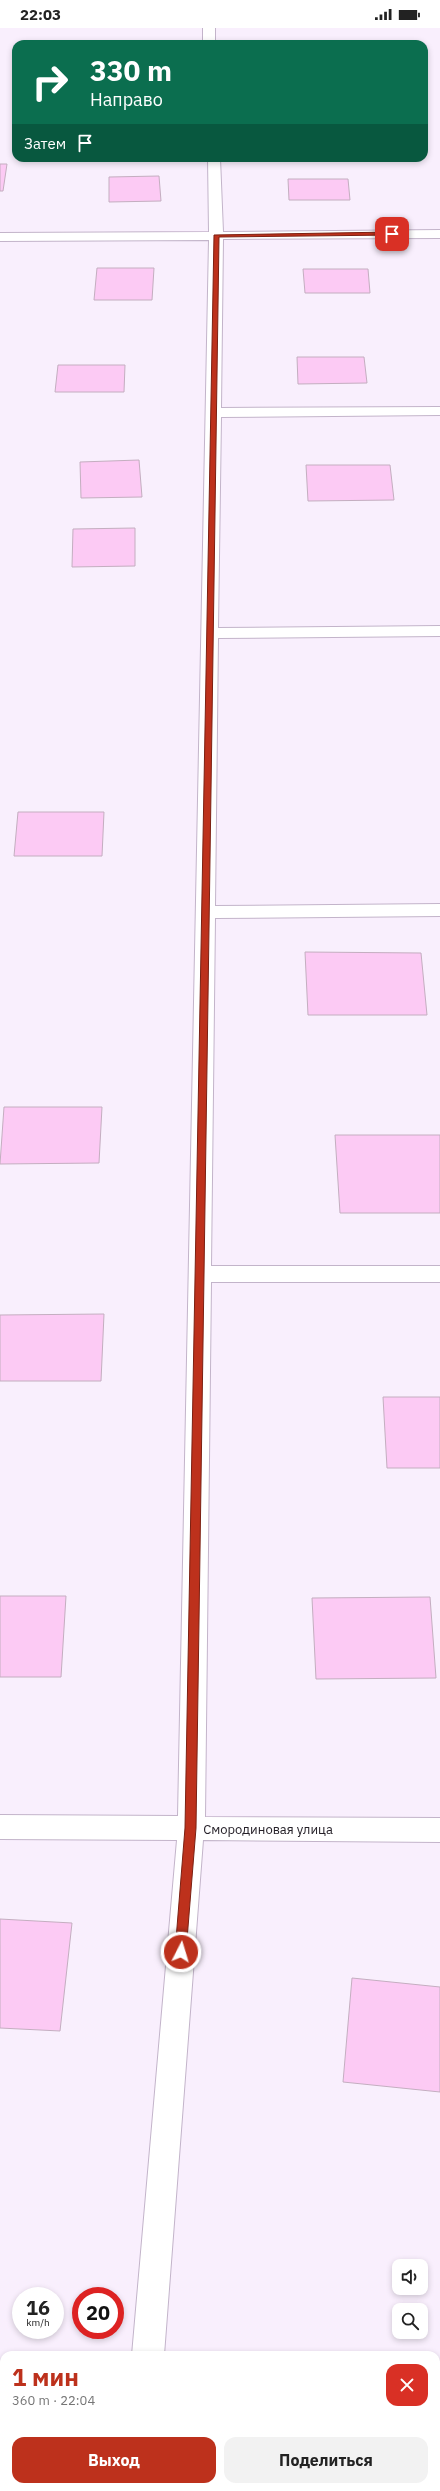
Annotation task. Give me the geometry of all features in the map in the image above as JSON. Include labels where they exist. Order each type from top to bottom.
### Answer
[{"type":"street","points":[[209,28],[209,40]]},
{"type":"street","points":[[148,2351],[191,1828],[204,912],[216,235],[214,162]]},
{"type":"street","points":[[0,237],[440,234]]},
{"type":"street","points":[[212,413],[440,411]]},
{"type":"street","points":[[209,633],[440,631]]},
{"type":"street","points":[[204,912],[440,910]]},
{"type":"street","points":[[199,1274],[440,1274]]},
{"type":"street","name":"Смородиновая улица","points":[[0,1827],[440,1830]]},
{"type":"building","points":[[0,164],[7,164],[3,191],[0,191]]},
{"type":"building","points":[[159,176],[161,201],[109,202],[109,177]]},
{"type":"building","points":[[288,179],[348,179],[350,200],[289,200]]},
{"type":"building","points":[[97,268],[154,268],[152,300],[94,300]]},
{"type":"building","points":[[303,269],[368,269],[370,293],[305,293]]},
{"type":"building","points":[[297,357],[364,357],[367,383],[298,384]]},
{"type":"building","points":[[58,365],[125,365],[124,392],[55,392]]},
{"type":"building","points":[[139,460],[142,497],[81,498],[80,462]]},
{"type":"building","points":[[306,465],[390,465],[394,500],[308,501]]},
{"type":"building","points":[[135,528],[135,566],[72,567],[73,529]]},
{"type":"building","points":[[18,812],[104,812],[102,856],[14,856]]},
{"type":"building","points":[[305,952],[421,953],[427,1015],[308,1015]]},
{"type":"building","points":[[4,1107],[102,1107],[99,1163],[0,1164]]},
{"type":"building","points":[[335,1135],[440,1135],[440,1213],[340,1213]]},
{"type":"building","points":[[104,1314],[101,1381],[0,1381],[0,1315]]},
{"type":"building","points":[[383,1397],[440,1397],[440,1468],[387,1468]]},
{"type":"building","points":[[0,1596],[66,1596],[61,1677],[0,1677]]},
{"type":"building","points":[[430,1597],[436,1678],[316,1679],[312,1598]]},
{"type":"building","points":[[0,1919],[72,1923],[60,2031],[0,2028]]},
{"type":"building","points":[[352,1978],[440,1987],[440,2092],[343,2082]]},
{"type":"route","points":[[181,1952],[191,1828],[212,413],[216,235],[392,234]]}]
